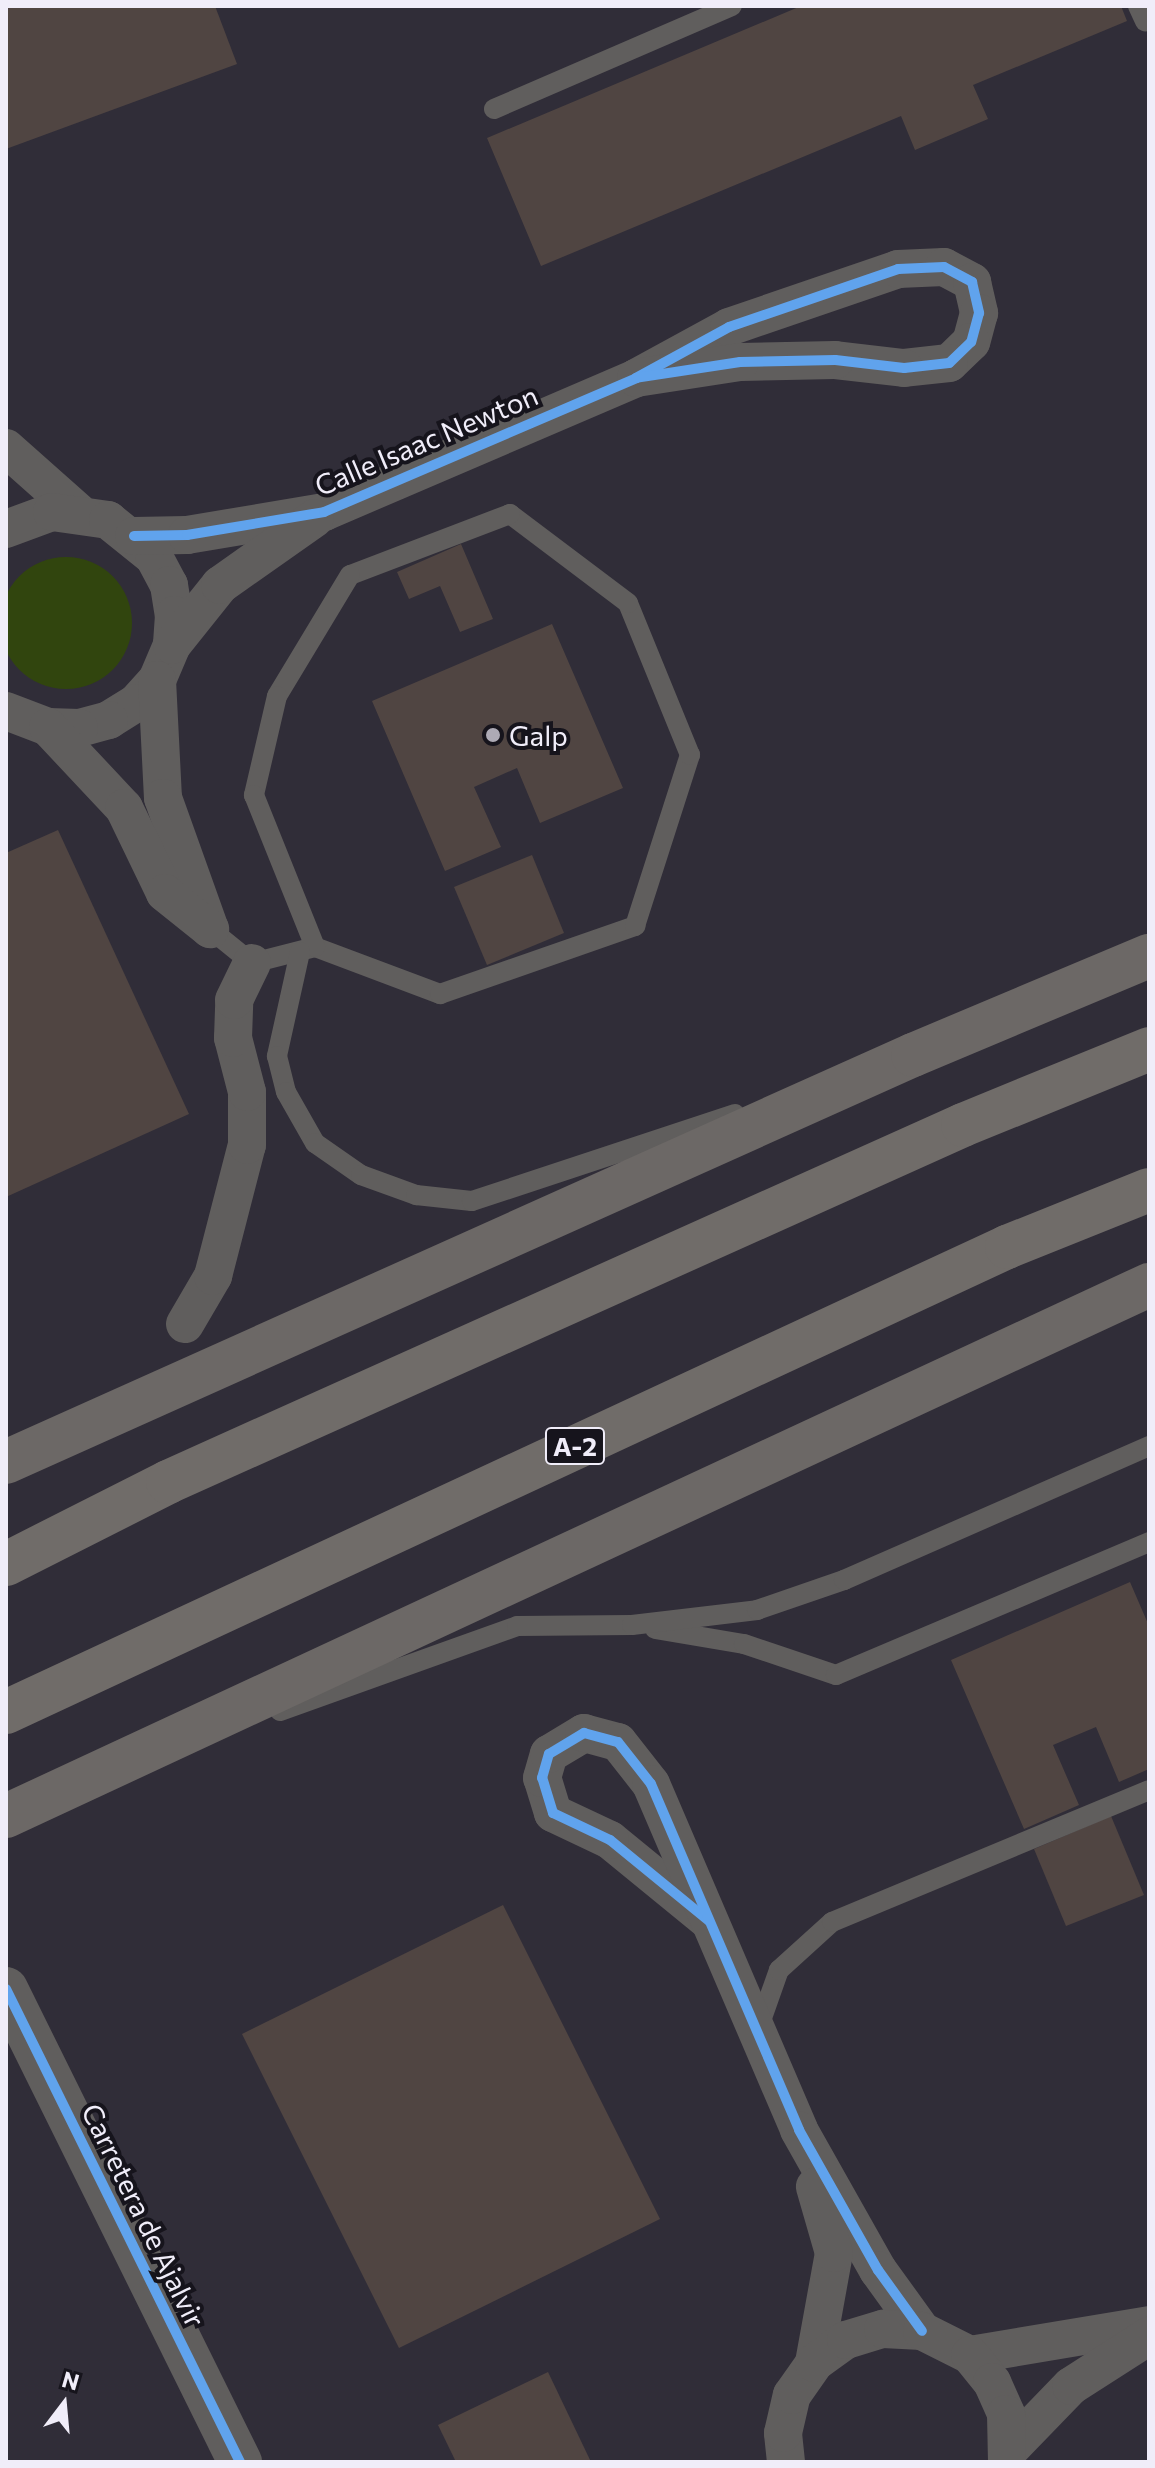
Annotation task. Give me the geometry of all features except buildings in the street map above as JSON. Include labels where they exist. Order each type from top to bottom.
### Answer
[{"type":"highway","points":[[6,1462],[913,1055],[1149,956]]},
{"type":"highway","points":[[6,1564],[211,1462],[963,1125],[1149,1049]]},
{"type":"highway","name":"A-2","points":[[6,1712],[1007,1247],[1149,1190]]},
{"type":"highway","points":[[6,1816],[1149,1285]]},
{"type":"highway","points":[[6,1471],[139,1403]]},
{"type":"street","name":"Calle Isaac Newton","points":[[172,645],[220,585],[324,512],[636,378],[729,327],[898,269],[944,267],[972,282],[979,313],[971,342],[949,363],[904,368],[835,360],[740,362],[636,378]]},
{"type":"street","points":[[6,448],[78,512]]},
{"type":"street","points":[[6,529],[39,515],[78,512],[108,520],[134,536],[154,557],[169,585],[174,615],[172,645],[157,680],[136,703],[109,720],[79,728],[48,727],[6,711]]},
{"type":"street","name":"Calle Isaac Newton","points":[[134,536],[187,535],[324,512]]},
{"type":"street","points":[[157,680],[163,798],[210,929]]},
{"type":"street","points":[[48,727],[124,808],[165,893],[210,929]]},
{"type":"street","points":[[185,1324],[213,1276],[247,1145],[247,1092],[233,1038],[234,1000],[252,963]]},
{"type":"street","points":[[709,1921],[610,1840],[553,1813],[542,1778],[549,1754],[584,1733],[618,1742],[651,1784],[799,2130],[878,2270],[922,2331]]},
{"type":"street","name":"Carretera de Ajalvir","points":[[9,1994],[240,2462]]},
{"type":"street","points":[[799,2130],[834,2253],[814,2363]]},
{"type":"street","points":[[970,2355],[1149,2325]]},
{"type":"street","points":[[786,2462],[783,2433],[792,2395],[814,2363],[858,2336],[883,2329],[922,2331],[970,2355],[992,2382],[1006,2414],[1008,2456]]},
{"type":"street","points":[[1008,2456],[1071,2386],[1149,2336]]},
{"type":"lane","points":[[494,109],[732,6]]},
{"type":"lane","points":[[210,929],[252,963],[308,950],[440,994],[635,926],[690,755],[628,603],[510,514],[350,575],[277,696],[254,795],[308,950],[277,1056],[286,1092],[315,1143],[361,1175],[416,1195],[472,1201],[913,1055]]},
{"type":"lane","points":[[61,1789],[517,1626],[632,1625],[757,1610],[844,1580],[1149,1446]]},
{"type":"lane","points":[[632,1625],[744,1644],[836,1675],[1149,1542]]},
{"type":"lane","points":[[757,2032],[779,1970],[832,1922],[1149,1790]]},
{"type":"green space","points":[[66,557],[91,562],[113,576],[127,598],[132,623],[127,648],[113,670],[91,684],[66,689],[41,684],[19,670],[5,648],[0,623],[5,598],[19,576],[41,562]]},
{"type":"cycle path","points":[[134,536],[187,535],[324,512],[636,378],[729,327],[898,269],[944,267],[972,282],[979,313],[971,342],[949,363],[904,368],[835,360],[740,362],[636,378]]},
{"type":"cycle path","points":[[709,1921],[610,1840],[553,1813],[542,1778],[549,1754],[584,1733],[618,1742],[651,1784],[799,2130],[878,2270],[922,2331]]},
{"type":"cycle path","points":[[6,1989],[240,2462]]},
{"type":"place","name":"Galp","points":[[493,735]]}]
